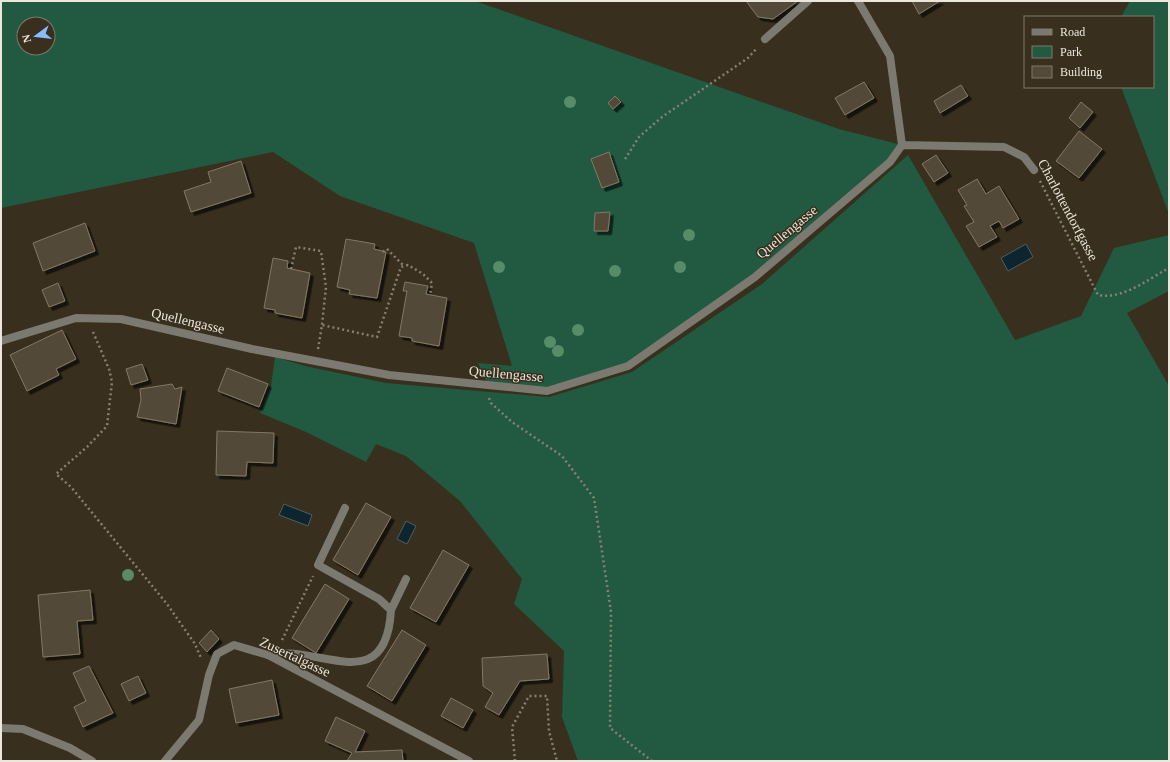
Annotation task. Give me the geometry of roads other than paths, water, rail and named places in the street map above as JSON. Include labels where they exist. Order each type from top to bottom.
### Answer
[{"type":"street","points":[[765,39],[808,1]]},
{"type":"street","points":[[858,1],[890,56],[902,145]]},
{"type":"street","name":"Charlottendorfgasse","points":[[902,145],[1004,147],[1024,157],[1034,170]]},
{"type":"street","name":"Quellengasse","points":[[1,341],[76,318],[121,319],[252,349],[389,375],[547,391],[628,366],[755,277],[890,162],[902,145]]},
{"type":"street","points":[[345,508],[318,565],[379,599],[391,610]]},
{"type":"street","points":[[272,654],[358,663],[377,652],[387,637],[391,610],[406,579]]},
{"type":"street","name":"Zusertalgasse","points":[[165,761],[198,720],[209,675],[217,654],[234,645],[272,654],[469,761]]},
{"type":"street","points":[[1,728],[23,730],[70,748],[92,761]]},
{"type":"water","points":[[1026,244],[1033,257],[1008,271],[1001,258]]},
{"type":"water","points":[[284,504],[312,515],[308,526],[279,515]]},
{"type":"water","points":[[406,521],[416,526],[407,544],[397,539]]}]
